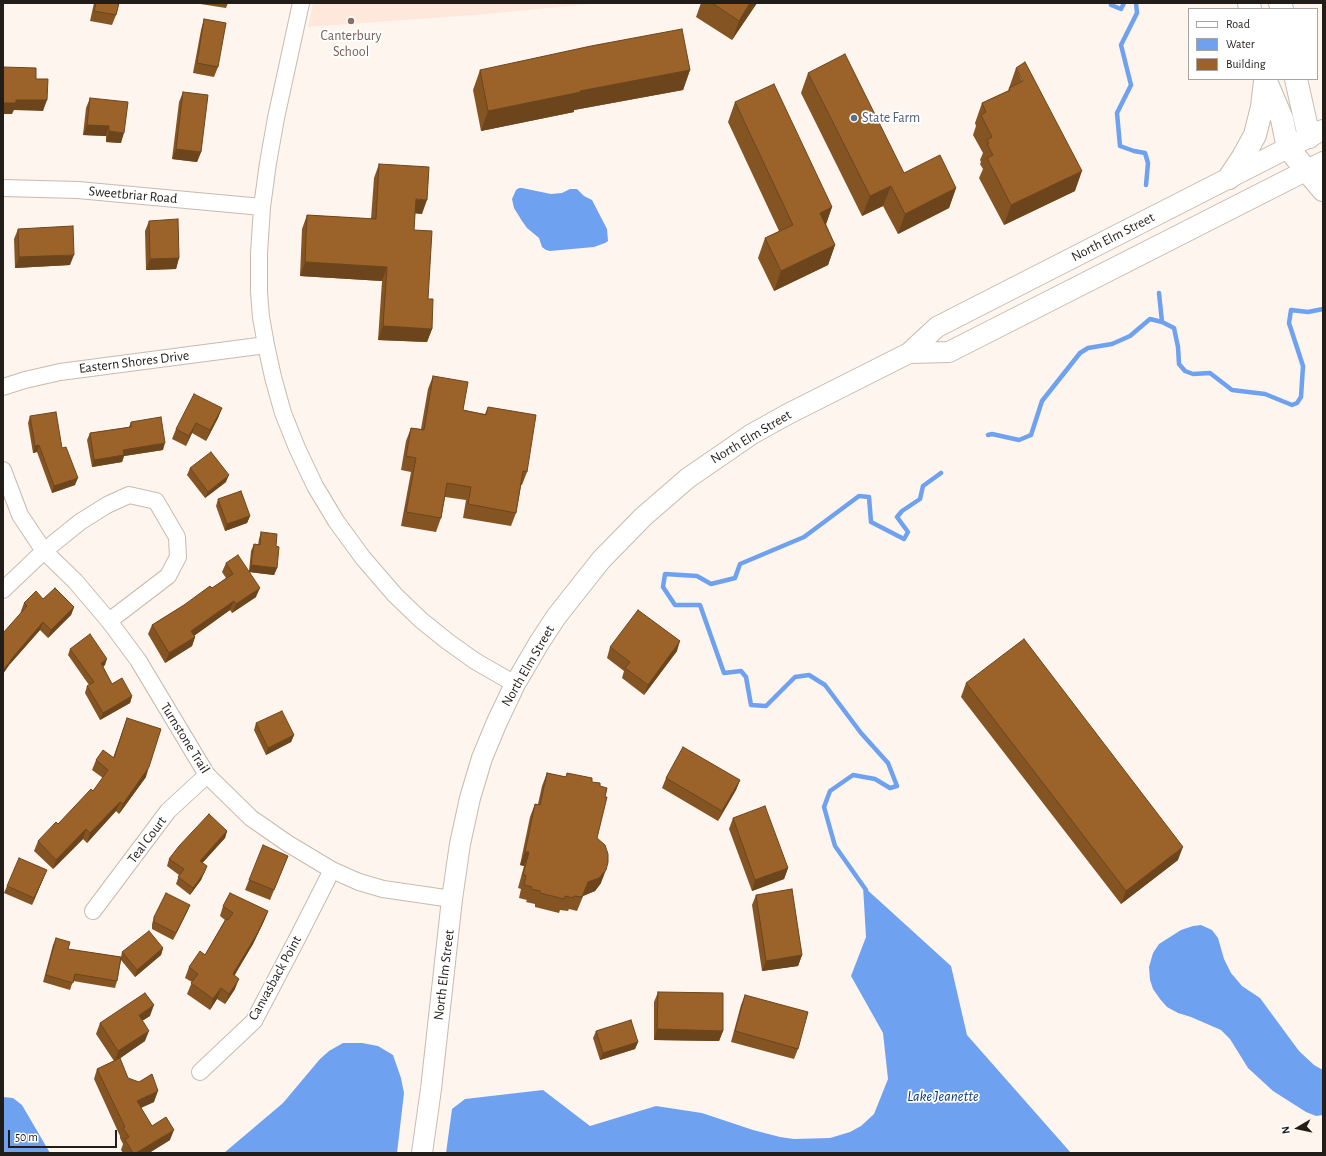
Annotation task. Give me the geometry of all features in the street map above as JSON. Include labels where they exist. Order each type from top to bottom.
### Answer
[{"type":"highway","points":[[1265,80],[1282,119],[1288,148],[1314,166],[1323,190]]},
{"type":"highway","points":[[1229,178],[1243,157],[1254,135],[1262,107],[1265,80]]},
{"type":"highway","points":[[1296,80],[1316,134]]},
{"type":"main road","name":"North Elm Street","points":[[422,1153],[431,1089],[452,899],[460,844],[470,798],[482,758],[515,684],[556,617],[588,576],[629,530],[682,482],[752,434],[788,414],[910,353],[937,327],[1316,134]]},
{"type":"main road","name":"North Elm Street","points":[[910,353],[949,352],[1314,166]]},
{"type":"street","points":[[301,3],[276,118],[268,163],[262,207],[259,254],[259,292],[266,345],[273,378],[283,413],[297,448],[315,486],[329,510],[363,558],[395,595],[426,625],[475,661],[515,684]]},
{"type":"street","name":"Sweetbriar Road","points":[[3,188],[78,190],[262,207]]},
{"type":"street","name":"Eastern Shores Drive","points":[[3,387],[60,372],[266,345]]},
{"type":"street","name":"Turnstone Trail","points":[[3,470],[20,515],[44,551],[76,581],[138,660],[207,775],[251,818],[287,843],[332,870],[359,882],[384,888],[452,899]]},
{"type":"street","points":[[3,590],[44,551],[80,522],[107,505],[129,495],[156,501],[177,537],[178,557],[168,576],[109,622]]},
{"type":"street","name":"Teal Court","points":[[93,911],[168,811],[207,775]]},
{"type":"street","name":"Canvasback Point","points":[[200,1072],[254,1021],[332,870]]},
{"type":"shaded area","name":"Canterbury School","points":[[313,3],[601,3],[475,15],[308,27]]},
{"type":"water","points":[[519,188],[551,194],[562,193],[570,189],[577,189],[584,196],[592,200],[607,229],[608,241],[594,247],[550,251],[546,250],[542,247],[539,238],[527,228],[514,208],[512,199],[516,190]]},
{"type":"water","name":"Lake Jeanette","points":[[863,886],[951,966],[967,1035],[1071,1153],[446,1153],[452,1109],[465,1099],[543,1090],[590,1126],[656,1106],[702,1113],[753,1130],[794,1139],[830,1138],[850,1132],[861,1126],[874,1114],[888,1079],[883,1033],[851,976],[866,937]]},
{"type":"water","points":[[1201,925],[1212,930],[1218,938],[1224,959],[1231,973],[1242,986],[1260,998],[1299,1051],[1314,1065],[1323,1070],[1323,1115],[1316,1116],[1306,1112],[1273,1091],[1248,1068],[1230,1039],[1221,1030],[1178,1013],[1167,1007],[1153,989],[1150,980],[1149,967],[1153,953],[1159,944],[1181,930]]},
{"type":"water","points":[[343,1043],[362,1043],[378,1046],[393,1055],[401,1078],[404,1093],[397,1153],[224,1153],[283,1103],[320,1059],[329,1051]]},
{"type":"water","points":[[3,1097],[13,1098],[22,1105],[50,1153],[3,1153]]},
{"type":"building","points":[[96,3],[119,3],[116,15],[94,11]]},
{"type":"building","points":[[712,3],[750,3],[739,21]]},
{"type":"building","points":[[204,19],[226,23],[218,67],[197,63]]},
{"type":"building","points":[[682,29],[690,70],[580,91],[581,92],[488,111],[480,70],[591,46]]},
{"type":"building","points":[[845,54],[904,173],[940,155],[956,188],[905,214],[891,186],[870,196],[808,73]]},
{"type":"building","points":[[1025,62],[1082,171],[1011,205],[987,158],[993,155],[987,144],[989,144],[987,140],[992,137],[981,115],[986,112],[982,103],[1010,90],[1009,88],[1023,81],[1016,68]]},
{"type":"building","points":[[3,67],[36,68],[36,79],[48,79],[47,100],[16,100],[16,103],[3,103]]},
{"type":"building","points":[[774,84],[832,207],[820,213],[835,245],[781,271],[765,238],[793,225],[735,102]]},
{"type":"building","points":[[183,92],[208,95],[201,152],[176,149]]},
{"type":"building","points":[[90,98],[128,102],[124,133],[109,131],[109,126],[87,125]]},
{"type":"building","points":[[379,164],[429,167],[427,200],[416,199],[414,230],[432,231],[428,299],[433,299],[432,329],[383,326],[387,267],[305,262],[307,215],[376,219]]},
{"type":"building","points":[[178,219],[179,258],[150,259],[149,221]]},
{"type":"building","points":[[73,226],[74,255],[19,257],[18,229]]},
{"type":"building","points":[[433,376],[468,382],[463,410],[486,415],[488,407],[536,415],[527,472],[523,471],[516,513],[468,504],[471,487],[447,483],[441,518],[406,512],[416,458],[406,456],[411,428],[424,430]]},
{"type":"building","points":[[194,394],[222,408],[210,430],[196,423],[189,436],[176,429]]},
{"type":"building","points":[[56,412],[62,448],[66,447],[78,478],[54,486],[39,445],[35,446],[30,416]]},
{"type":"building","points":[[161,417],[165,443],[123,450],[124,455],[94,460],[90,433],[131,427],[131,422]]},
{"type":"building","points":[[211,452],[229,475],[208,492],[190,468]]},
{"type":"building","points":[[241,491],[250,516],[227,524],[218,499]]},
{"type":"building","points":[[261,532],[277,534],[276,546],[279,547],[277,568],[251,565],[254,544],[260,545]]},
{"type":"building","points":[[238,555],[260,588],[236,604],[234,601],[191,631],[195,637],[169,653],[152,625],[184,605],[210,586],[212,588],[233,574],[226,563]]},
{"type":"building","points":[[55,588],[74,607],[51,630],[43,622],[3,670],[3,633],[27,606],[24,603],[36,591],[43,599]]},
{"type":"building","points":[[638,610],[680,641],[648,685],[625,668],[630,662],[610,647]]},
{"type":"building","points":[[90,634],[107,659],[101,663],[112,684],[122,678],[132,696],[103,713],[87,686],[94,682],[70,649]]},
{"type":"building","points":[[1024,639],[1183,847],[1126,891],[966,683]]},
{"type":"building","points":[[282,711],[294,735],[268,748],[256,723]]},
{"type":"building","points":[[127,718],[161,729],[149,767],[123,804],[120,802],[90,833],[86,829],[56,860],[38,841],[56,822],[58,824],[91,789],[93,791],[108,770],[96,760],[103,750],[114,758]]},
{"type":"building","points":[[683,747],[740,780],[722,811],[666,778]]},
{"type":"building","points":[[547,773],[566,777],[567,773],[592,778],[592,782],[600,783],[600,786],[607,788],[605,797],[607,797],[597,838],[605,845],[608,854],[608,862],[606,870],[599,878],[588,882],[582,897],[574,896],[573,898],[565,896],[564,899],[540,893],[540,891],[531,889],[532,887],[524,885],[526,875],[523,875],[529,852],[525,852],[535,804],[540,805]]},
{"type":"building","points":[[765,806],[788,868],[755,880],[733,818]]},
{"type":"building","points":[[209,814],[227,831],[200,861],[207,866],[204,873],[193,888],[178,877],[184,869],[169,859]]},
{"type":"building","points":[[263,845],[288,856],[274,890],[249,880]]},
{"type":"building","points":[[19,858],[47,870],[34,898],[7,886]]},
{"type":"building","points":[[792,889],[802,955],[766,961],[756,895]]},
{"type":"building","points":[[166,893],[190,905],[176,933],[154,922],[154,917]]},
{"type":"building","points":[[230,893],[268,911],[257,934],[233,974],[239,979],[229,994],[221,988],[213,999],[191,983],[198,974],[189,967],[200,951],[205,955],[226,919],[228,920],[233,913],[223,906]]},
{"type":"building","points":[[149,931],[163,948],[137,970],[122,952]]},
{"type":"building","points":[[56,938],[70,942],[68,949],[121,957],[117,981],[75,974],[73,983],[46,975]]},
{"type":"building","points":[[658,992],[723,993],[723,1031],[657,1029]]},
{"type":"building","points":[[145,993],[154,1005],[139,1015],[149,1031],[118,1051],[100,1023]]},
{"type":"building","points":[[745,995],[808,1012],[798,1049],[735,1031]]},
{"type":"building","points":[[631,1020],[638,1042],[603,1053],[596,1031]]},
{"type":"building","points":[[120,1058],[128,1078],[139,1082],[152,1074],[158,1091],[137,1101],[152,1126],[166,1117],[174,1130],[136,1153],[133,1153],[125,1140],[129,1137],[123,1128],[125,1127],[97,1069]]},
{"type":"waterway","points":[[1111,3],[1111,5],[1121,9],[1124,3]]},
{"type":"waterway","points":[[1136,3],[1137,13],[1121,45],[1131,85],[1117,113],[1120,146],[1145,153],[1148,163],[1146,185]]},
{"type":"waterway","points":[[1159,293],[1162,322]]},
{"type":"waterway","points":[[988,435],[992,434],[1019,440],[1031,435],[1042,401],[1080,353],[1088,348],[1112,344],[1130,336],[1150,319],[1162,322],[1174,328],[1178,347],[1179,364],[1185,371],[1193,374],[1210,373],[1232,390],[1265,394],[1292,405],[1297,403],[1301,397],[1303,366],[1289,323],[1291,310],[1308,312],[1323,309]]},
{"type":"waterway","points":[[866,890],[835,846],[824,807],[830,791],[853,775],[875,779],[890,788],[897,786],[888,763],[861,733],[825,685],[809,675],[795,677],[766,706],[751,705],[746,677],[741,671],[724,673],[700,605],[675,605],[663,587],[665,574],[697,576],[711,584],[735,578],[740,564],[804,537],[859,496],[869,497],[871,522],[904,539],[908,532],[897,517],[902,511],[920,499],[923,486],[941,473]]},
{"type":"place","name":"Canterbury School","points":[[351,21]]},
{"type":"place","name":"State Farm","points":[[854,118]]}]
